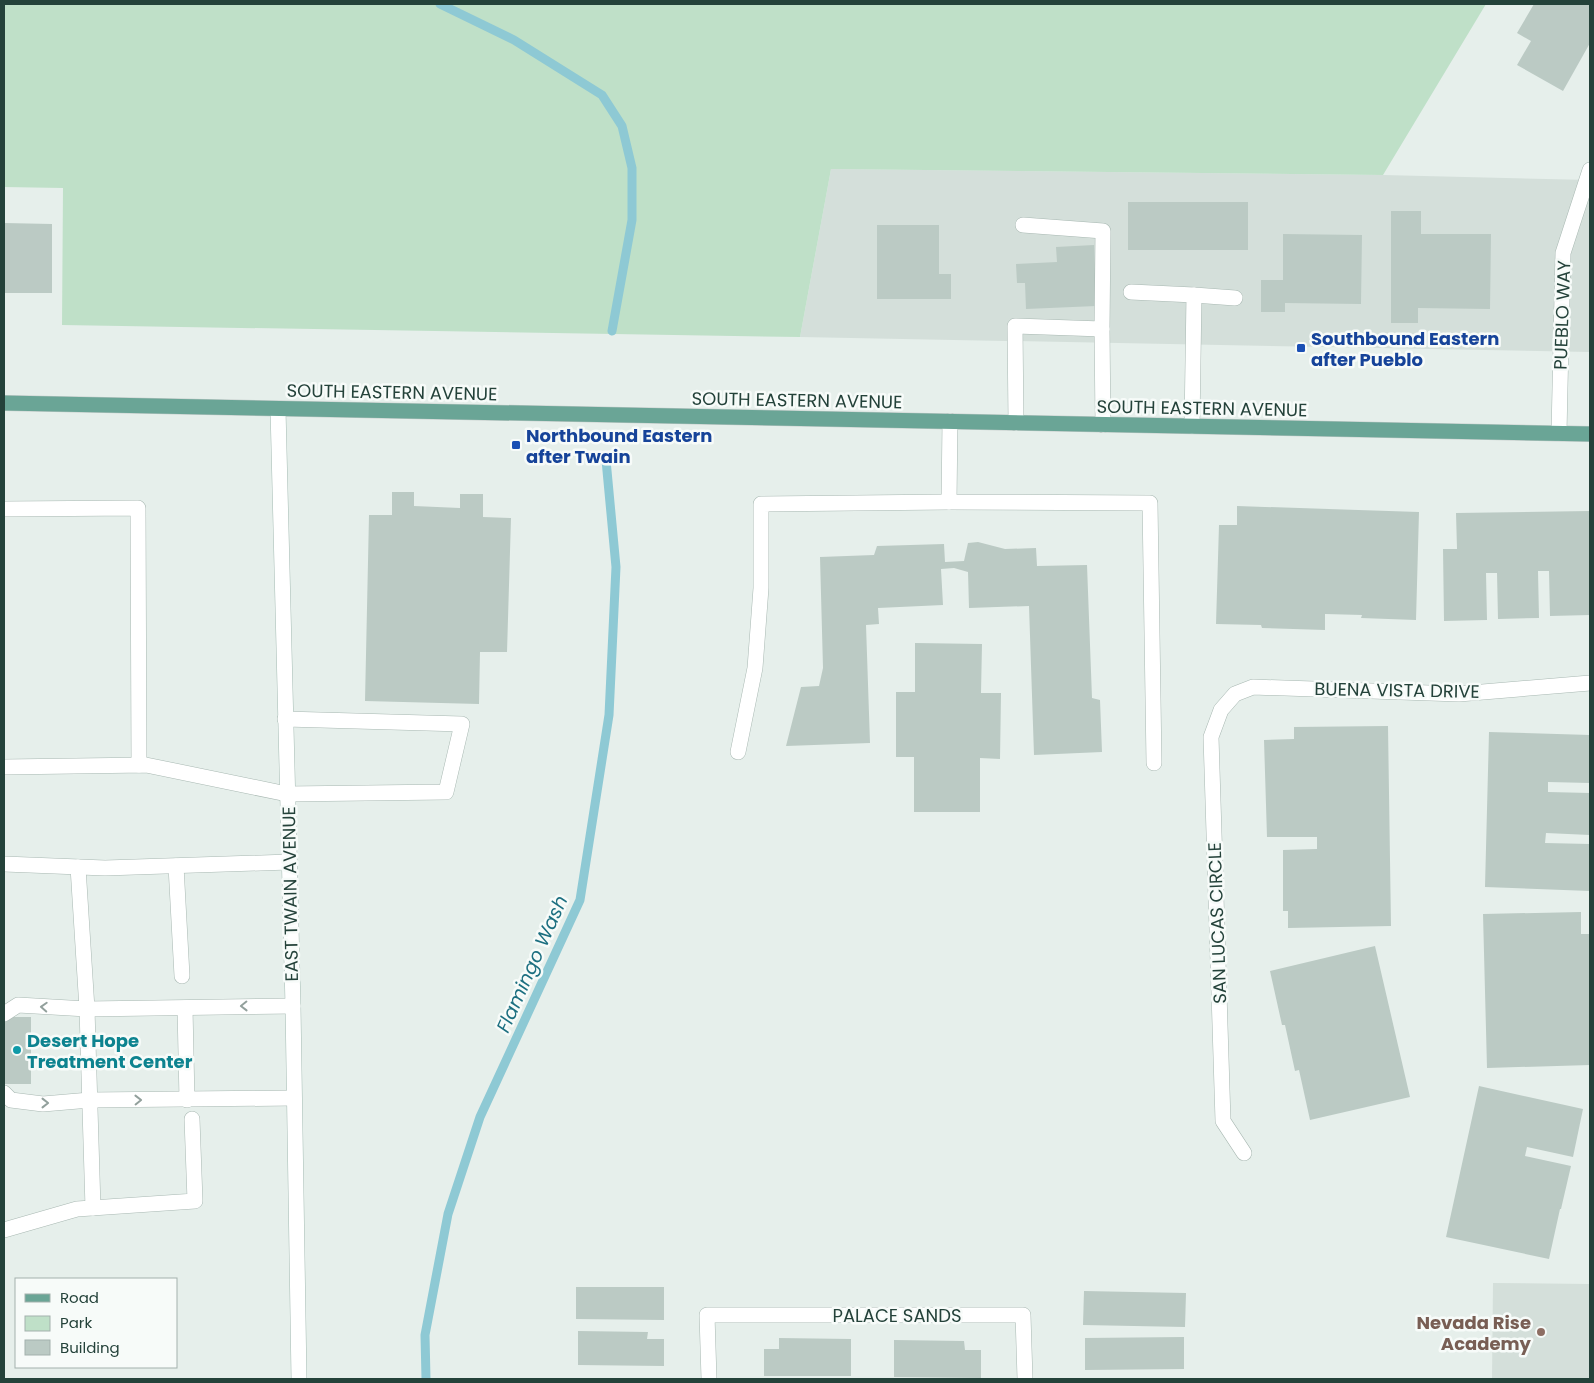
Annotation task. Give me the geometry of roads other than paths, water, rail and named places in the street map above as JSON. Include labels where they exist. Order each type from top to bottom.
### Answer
[{"type":"main road","name":"SOUTH EASTERN AVENUE","points":[[4,404],[1590,434]]},
{"type":"street","name":"PUEBLO WAY","points":[[1559,433],[1563,253],[1590,170]]},
{"type":"street","points":[[1023,225],[1103,230],[1103,425]]},
{"type":"street","points":[[1131,292],[1235,298]]},
{"type":"street","points":[[1192,426],[1194,295]]},
{"type":"street","points":[[1016,423],[1014,326],[1102,329]]},
{"type":"street","name":"EAST TWAIN AVENUE","points":[[278,409],[293,1006],[299,1379]]},
{"type":"street","points":[[949,502],[950,422]]},
{"type":"street","points":[[738,752],[755,668],[761,588],[761,504],[949,502],[1150,503],[1154,763]]},
{"type":"street","points":[[4,509],[138,508],[139,766]]},
{"type":"street","name":"BUENA VISTA DRIVE","points":[[1235,694],[1253,687],[1459,694],[1590,683]]},
{"type":"street","name":"SAN LUCAS CIRCLE","points":[[1235,694],[1221,710],[1211,737],[1223,1121],[1244,1153]]},
{"type":"street","points":[[4,767],[146,765],[288,794],[446,792],[462,724],[285,719]]},
{"type":"street","points":[[4,864],[105,868],[289,862]]},
{"type":"street","points":[[176,866],[182,976]]},
{"type":"street","points":[[78,867],[87,1009],[93,1208]]},
{"type":"street","points":[[4,1014],[18,1005],[87,1009],[293,1006]]},
{"type":"street","points":[[185,1008],[187,1100]]},
{"type":"street","points":[[4,1093],[11,1100],[44,1104],[90,1100],[294,1098]]},
{"type":"street","points":[[4,1230],[78,1210],[195,1201],[192,1119]]},
{"type":"street","name":"PALACE SANDS","points":[[709,1379],[707,1315],[1023,1315],[1025,1379]]},
{"type":"waterway","name":"Flamingo Wash","points":[[440,4],[514,40],[602,95],[622,126],[632,168],[632,220],[612,331]]},
{"type":"waterway","name":"Flamingo Wash","points":[[426,1379],[425,1335],[448,1214],[480,1117],[580,900],[609,715],[616,567],[606,460]]},
{"type":"place","name":"Southbound Eastern after Pueblo","points":[[1301,348]]},
{"type":"place","name":"Northbound Eastern after Twain","points":[[516,445]]},
{"type":"place","name":"Desert Hope Treatment Center","points":[[17,1050]]},
{"type":"place","name":"Nevada Rise Academy","points":[[1541,1332]]}]
